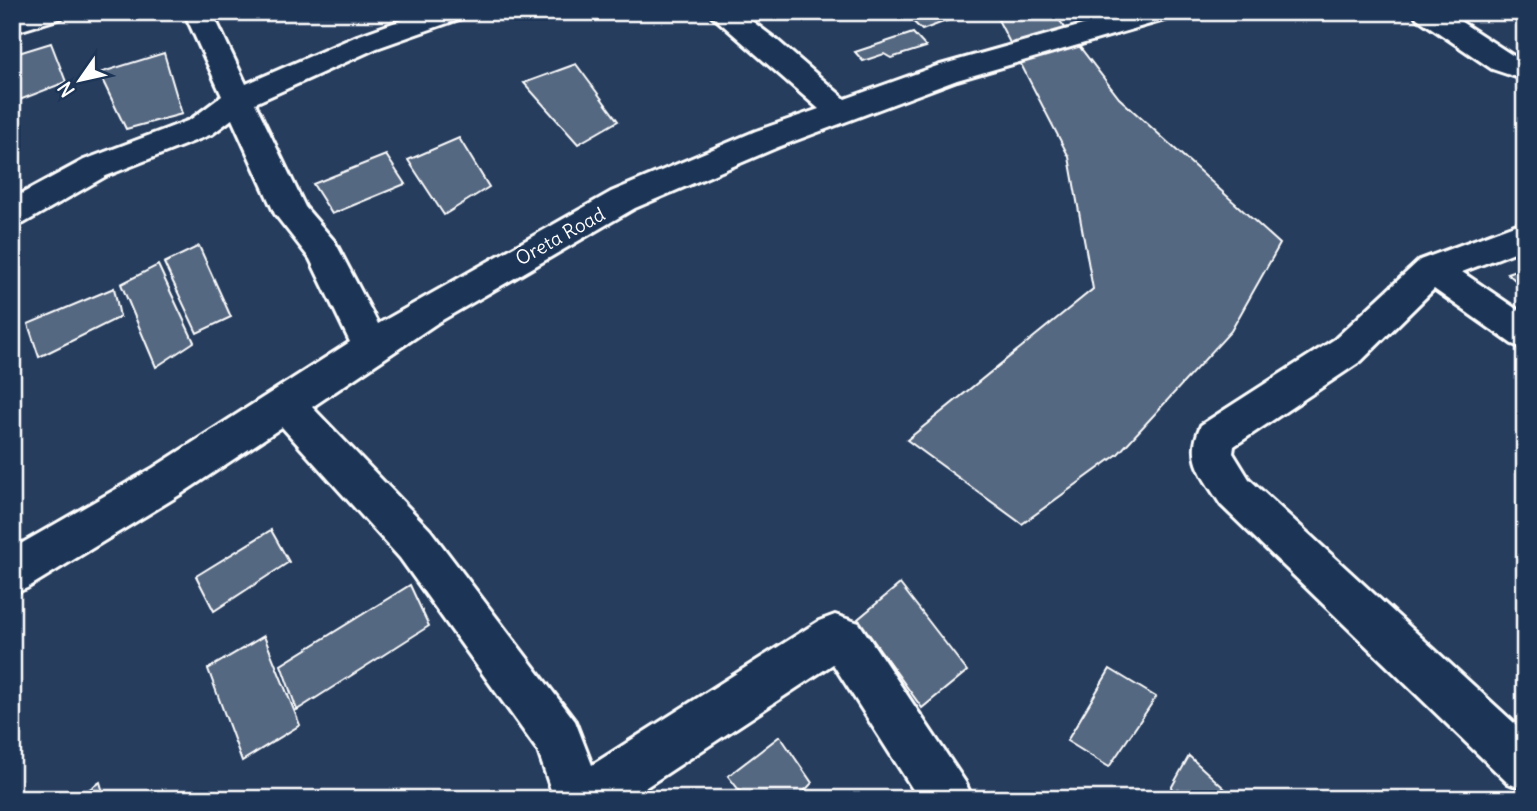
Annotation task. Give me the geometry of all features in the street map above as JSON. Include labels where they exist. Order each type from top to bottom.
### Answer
[{"type":"street","points":[[12,24],[51,12]]},
{"type":"street","points":[[198,12],[292,214],[323,251],[370,348]]},
{"type":"street","points":[[12,214],[95,168],[201,127],[240,98],[368,42],[452,12]]},
{"type":"street","points":[[722,12],[768,47],[841,112]]},
{"type":"street","name":"Oreta Road","points":[[12,573],[167,481],[424,313],[623,200],[767,139],[947,73],[1161,12]]},
{"type":"street","points":[[1427,12],[1502,62],[1525,71]]},
{"type":"street","points":[[201,127],[260,145]]},
{"type":"street","points":[[1525,234],[1432,268],[1348,351],[1215,437],[1213,456],[1235,492],[1525,766]]},
{"type":"street","points":[[1432,268],[1525,334]]},
{"type":"street","points":[[285,404],[415,544],[558,738],[581,799],[835,637],[843,639],[948,799]]},
{"type":"building","points":[[903,12],[951,12],[957,17],[922,30]]},
{"type":"building","points":[[994,12],[1053,12],[1119,98],[1280,244],[1231,331],[1118,454],[1022,524],[907,440],[1093,289],[1069,157]]},
{"type":"building","points":[[913,33],[926,47],[891,58],[884,54],[863,61],[855,52]]},
{"type":"building","points":[[51,43],[66,82],[17,101],[12,88],[12,55]]},
{"type":"building","points":[[164,53],[182,114],[126,129],[99,73]]},
{"type":"building","points":[[576,64],[618,121],[578,144],[524,83]]},
{"type":"building","points":[[459,138],[489,187],[444,215],[408,160]]},
{"type":"building","points":[[386,155],[405,184],[332,214],[313,184]]},
{"type":"building","points":[[199,246],[231,317],[197,333],[164,263]]},
{"type":"building","points":[[158,265],[194,342],[156,367],[121,284]]},
{"type":"building","points":[[1525,267],[1525,289],[1507,273]]},
{"type":"building","points":[[114,288],[120,317],[39,357],[28,324]]},
{"type":"building","points":[[271,530],[289,562],[214,611],[196,576]]},
{"type":"building","points":[[900,584],[967,671],[922,708],[858,619]]},
{"type":"building","points":[[410,585],[429,626],[297,710],[281,665]]},
{"type":"building","points":[[264,636],[300,725],[242,761],[208,669]]},
{"type":"building","points":[[1110,669],[1156,697],[1109,767],[1067,741]]},
{"type":"building","points":[[780,736],[812,783],[797,799],[746,799],[728,776]]},
{"type":"building","points":[[1189,756],[1236,799],[1165,799]]},
{"type":"building","points":[[100,782],[105,799],[74,799]]}]
